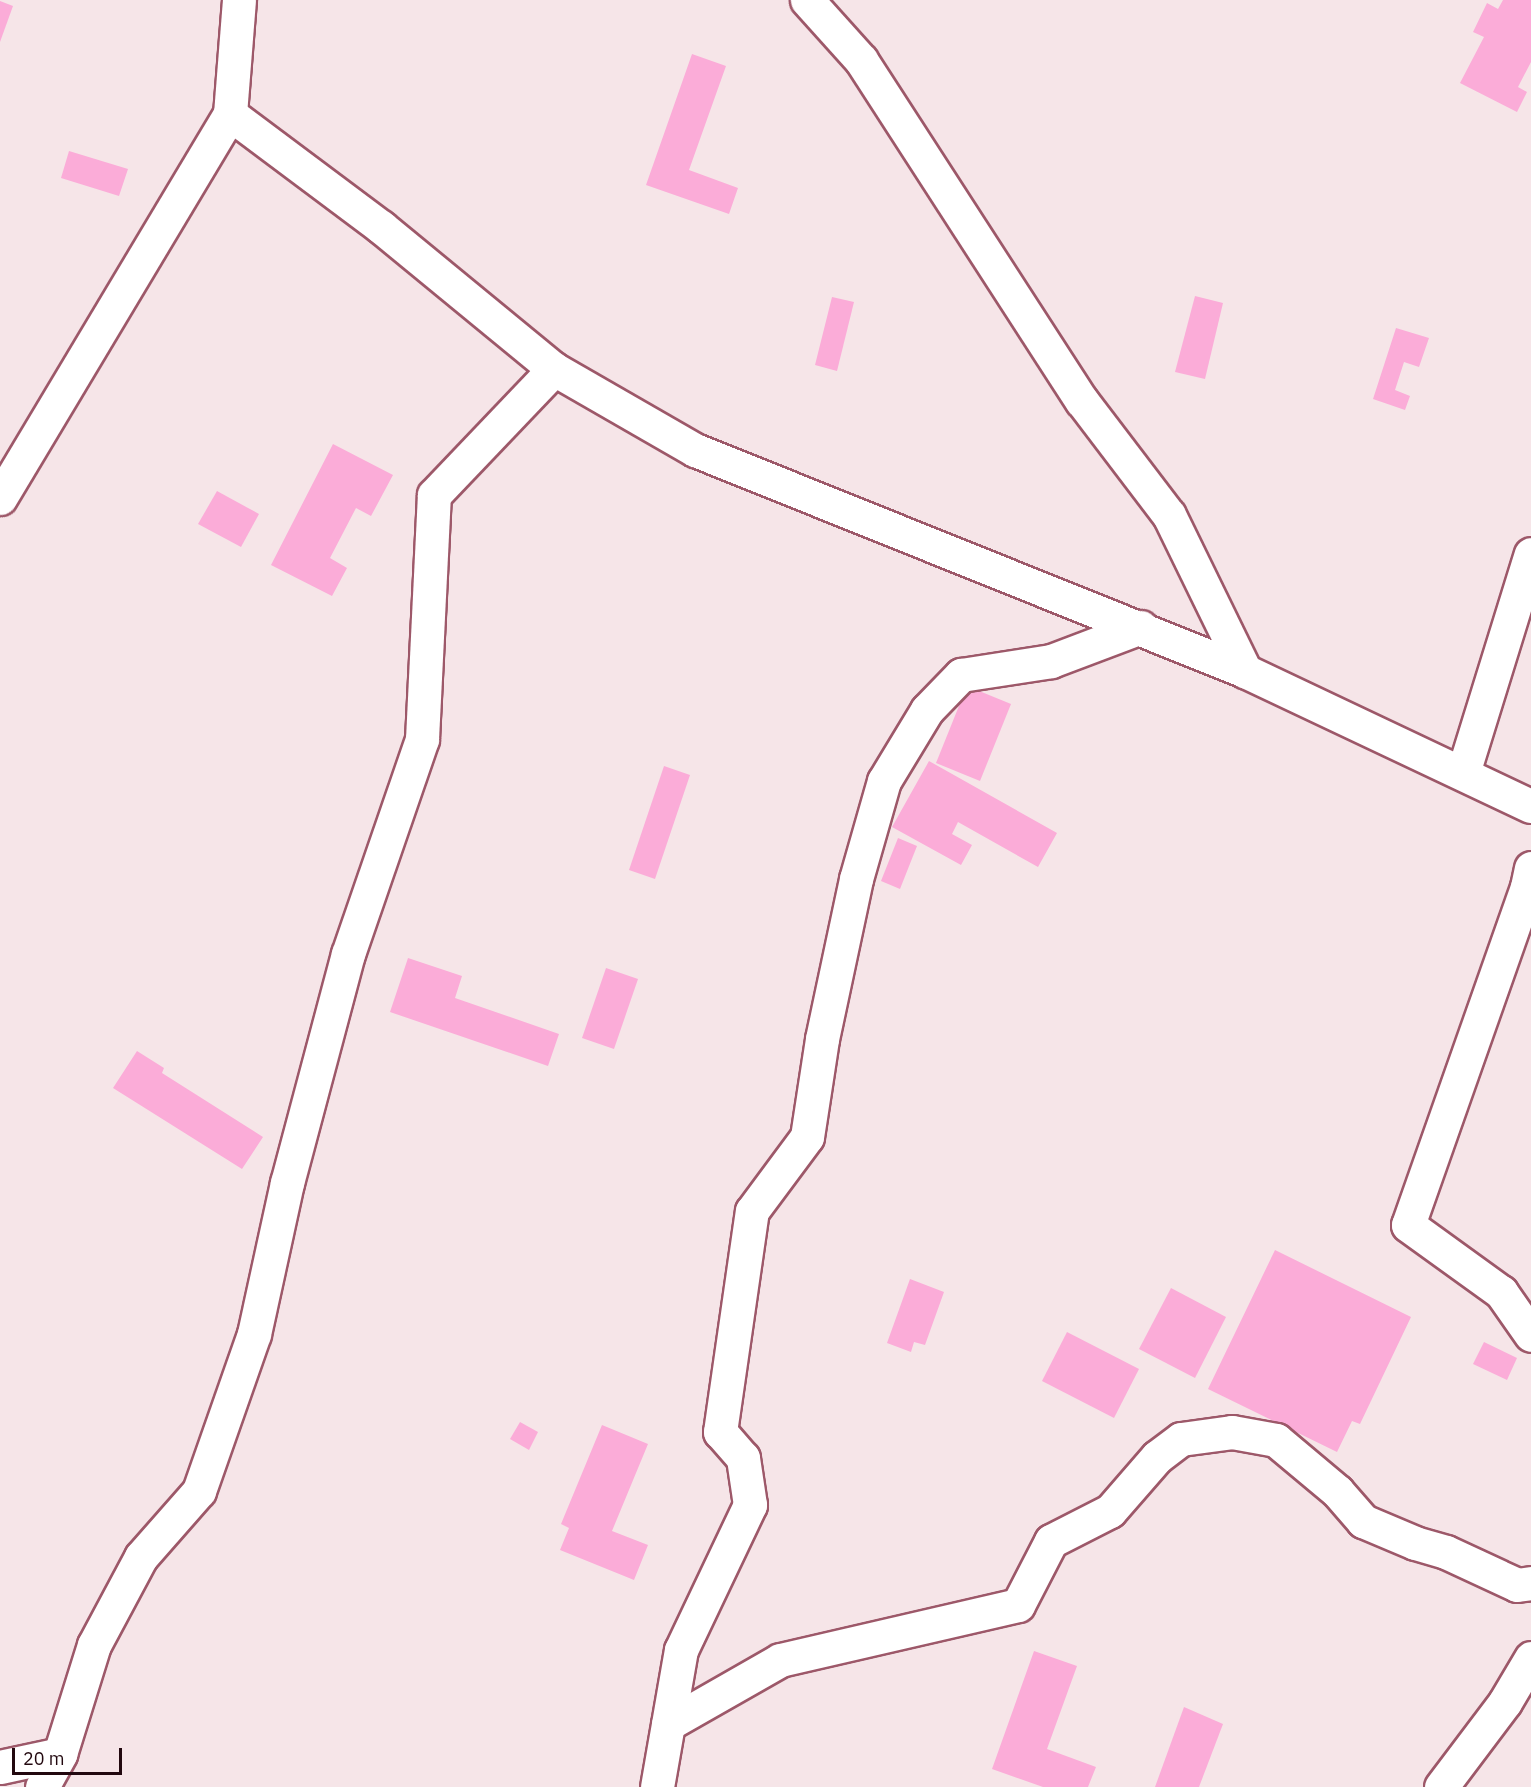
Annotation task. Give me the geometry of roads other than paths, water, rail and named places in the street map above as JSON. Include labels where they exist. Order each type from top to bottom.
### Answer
[{"type":"street","points":[[0,498],[230,114],[239,0]]},
{"type":"street","points":[[807,0],[861,60],[1082,401],[1169,515],[1245,671]]},
{"type":"street","points":[[230,114],[381,227],[554,369],[694,450],[1141,627],[1245,671],[1531,806]]},
{"type":"street","points":[[42,1787],[60,1754],[94,1645],[141,1557],[199,1491],[254,1334],[287,1183],[348,954],[422,739],[434,495],[554,369]]},
{"type":"street","points":[[1463,774],[1531,554]]},
{"type":"street","points":[[657,1787],[681,1650],[750,1505],[743,1458],[720,1432],[752,1211],[807,1137],[822,1039],[856,879],[885,781],[927,710],[961,675],[1051,661],[1141,627]]},
{"type":"street","points":[[1531,868],[1527,887],[1408,1225],[1501,1292],[1531,1335]]},
{"type":"street","points":[[668,1724],[780,1660],[1018,1605],[1051,1541],[1110,1511],[1157,1457],[1181,1439],[1232,1432],[1276,1440],[1337,1491],[1363,1521],[1415,1543],[1446,1552],[1516,1585],[1531,1583]]},
{"type":"street","points":[[1441,1787],[1505,1702],[1531,1658]]},
{"type":"street","points":[[0,1767],[60,1754]]}]
